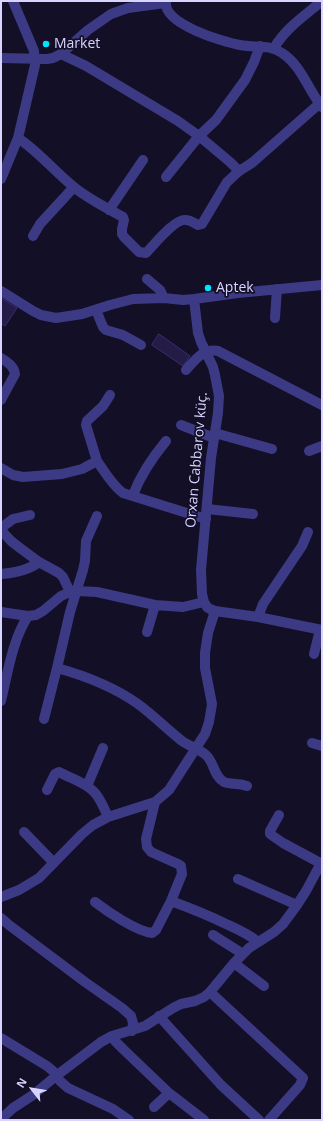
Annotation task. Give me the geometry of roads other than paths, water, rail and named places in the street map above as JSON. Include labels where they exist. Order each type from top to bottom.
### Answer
[{"type":"street","points":[[1,179],[18,138],[34,72],[35,58],[30,39],[13,1]]},
{"type":"street","points":[[274,48],[292,25],[322,1]]},
{"type":"street","points":[[1,58],[54,58],[61,54],[88,30],[111,14],[128,8],[166,2],[167,11],[176,20],[201,33],[231,43],[274,48],[294,62],[321,105],[246,168],[239,171],[227,182],[202,224],[198,225],[187,220],[178,222],[146,253],[139,252],[122,234],[123,217],[109,210],[74,187],[28,144],[18,138]]},
{"type":"street","points":[[166,177],[199,136],[216,120],[244,80],[254,62],[260,46]]},
{"type":"street","points":[[61,54],[86,66],[178,121],[199,136],[239,171]]},
{"type":"street","points":[[109,210],[143,160]]},
{"type":"street","points":[[33,236],[40,224],[74,187]]},
{"type":"street","points":[[147,279],[160,290],[164,298]]},
{"type":"street","points":[[1,291],[33,311],[49,317],[64,317],[134,299],[194,299],[322,285]]},
{"type":"street","points":[[275,318],[277,289]]},
{"type":"street","name":"Orxan Cabbarov küç.","points":[[194,299],[198,333],[216,375],[219,396],[211,458],[201,570],[204,602]]},
{"type":"street","points":[[96,310],[103,327],[106,330],[123,335],[141,345]]},
{"type":"street","points":[[186,370],[206,351],[218,351],[322,405]]},
{"type":"street","points":[[1,358],[12,367],[15,374],[1,400]]},
{"type":"street","points":[[110,395],[103,406],[87,421],[86,425],[97,461],[118,489],[124,493],[207,514],[253,514]]},
{"type":"street","points":[[181,425],[214,436],[272,449]]},
{"type":"street","points":[[132,495],[139,479],[153,457],[166,441]]},
{"type":"street","points":[[309,451],[322,446]]},
{"type":"street","points":[[1,468],[14,475],[23,477],[62,474],[82,469],[97,461]]},
{"type":"street","points":[[30,514],[13,519],[1,529],[11,541],[39,562],[63,577],[73,591]]},
{"type":"street","points":[[44,719],[70,612],[73,591],[85,561],[86,541],[97,516]]},
{"type":"street","points":[[258,617],[263,604],[302,546],[308,532]]},
{"type":"street","points":[[1,574],[27,569],[39,562]]},
{"type":"street","points":[[1,612],[28,616],[36,615],[44,611],[61,596],[73,591],[97,592],[155,605],[183,607],[204,602],[207,607],[215,611],[258,617],[321,630],[314,654]]},
{"type":"street","points":[[147,632],[155,605]]},
{"type":"street","points":[[1,897],[19,890],[39,878],[82,834],[93,825],[108,817],[155,802],[169,790],[205,734],[211,715],[212,704],[205,668],[205,653],[208,633],[215,611]]},
{"type":"street","points":[[1,701],[20,628],[28,616]]},
{"type":"street","points":[[57,668],[95,681],[121,693],[138,704],[181,740],[207,756],[213,763],[218,778],[223,782],[248,786]]},
{"type":"street","points":[[312,743],[322,746]]},
{"type":"street","points":[[87,786],[103,748]]},
{"type":"street","points":[[47,790],[55,774],[59,772],[87,786],[98,797],[108,817]]},
{"type":"street","points":[[95,902],[110,914],[128,923],[152,933],[156,930],[171,901],[182,874],[182,870],[181,866],[178,864],[151,852],[147,847],[146,839],[155,802]]},
{"type":"street","points":[[1,1119],[13,1108],[33,1095],[101,1042],[112,1036],[145,1026],[159,1016],[181,1004],[194,1002],[204,997],[243,954],[283,924],[298,905],[321,863],[283,843],[270,834],[270,831],[279,815]]},
{"type":"street","points":[[24,832],[54,863]]},
{"type":"street","points":[[238,879],[298,905]]},
{"type":"street","points":[[171,901],[242,931],[258,942]]},
{"type":"street","points":[[1,918],[122,1008],[131,1016],[133,1023],[132,1030]]},
{"type":"street","points":[[213,934],[243,954]]},
{"type":"street","points":[[234,963],[264,986]]},
{"type":"street","points":[[210,992],[303,1078],[300,1085],[269,1120]]},
{"type":"street","points":[[159,1016],[209,1072],[259,1120]]},
{"type":"street","points":[[112,1036],[115,1041],[169,1093],[204,1120]]},
{"type":"street","points":[[1,1038],[47,1066],[68,1088],[113,1109],[129,1120]]},
{"type":"street","points":[[154,1107],[169,1093]]},
{"type":"place","name":"Market","points":[[46,44]]},
{"type":"place","name":"Aptek","points":[[208,288]]}]
